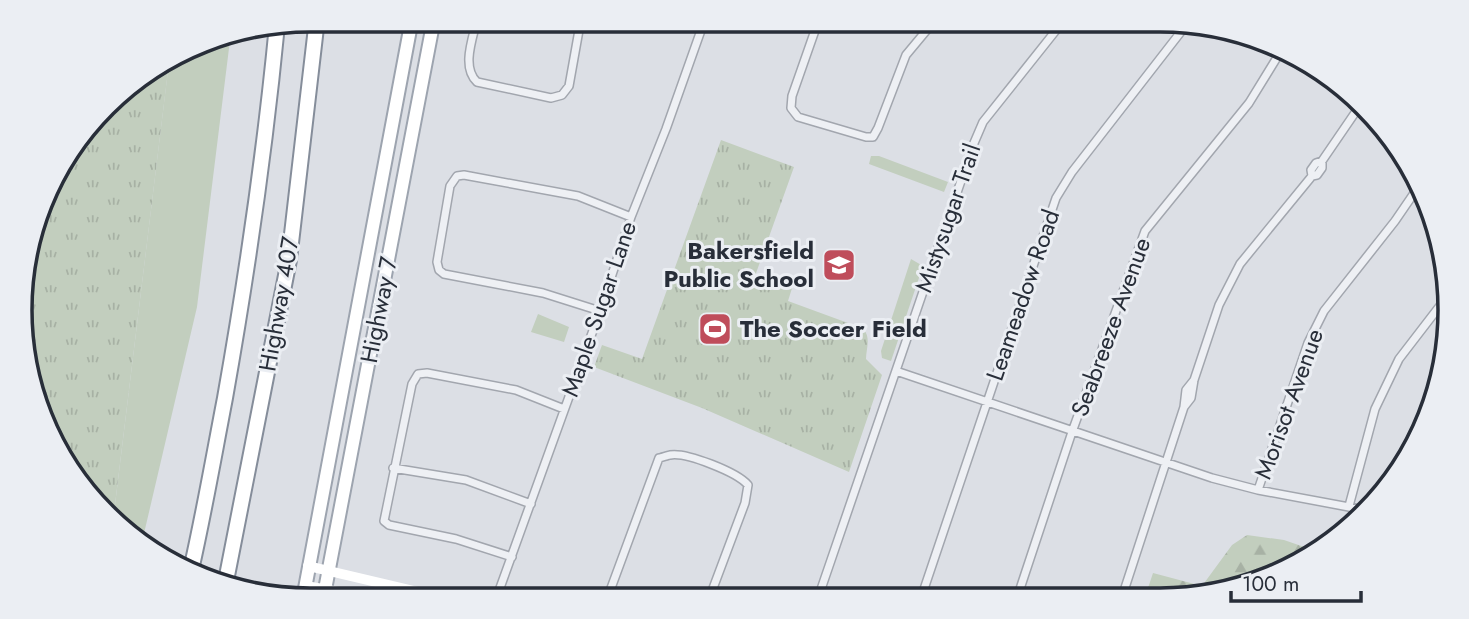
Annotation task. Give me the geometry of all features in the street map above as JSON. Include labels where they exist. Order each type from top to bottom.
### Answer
[{"type":"highway","name":"Highway 407","points":[[227,575],[289,260],[315,32]]},
{"type":"highway","name":"Highway 407","points":[[193,562],[242,299],[265,144],[276,34]]},
{"type":"main road","name":"Highway 7","points":[[305,588],[410,32]]},
{"type":"main road","name":"Highway 7","points":[[324,588],[432,32]]},
{"type":"street","points":[[474,32],[468,64],[470,76],[477,82],[551,98],[562,95],[569,86],[579,32]]},
{"type":"street","name":"Maple Sugar Lane","points":[[500,588],[631,217],[700,32]]},
{"type":"street","points":[[814,32],[792,96],[791,108],[798,117],[866,137],[873,137],[906,55],[925,32]]},
{"type":"street","name":"Mistysugar Trail","points":[[821,588],[974,143],[983,122],[1055,32]]},
{"type":"street","name":"Leameadow Road","points":[[924,588],[1056,198],[1072,172],[1180,32]]},
{"type":"street","name":"Seabreeze Avenue","points":[[1020,588],[1072,432],[1145,231],[1249,103],[1278,58]]},
{"type":"street","points":[[1125,588],[1184,407],[1193,392],[1194,380],[1219,305],[1240,264],[1312,176],[1317,175],[1322,168],[1322,161],[1355,112]]},
{"type":"street","points":[[600,311],[542,293],[444,274],[439,270],[437,262],[450,186],[457,176],[464,175],[578,197],[631,217]]},
{"type":"street","name":"Morisot Avenue","points":[[1258,489],[1308,342],[1324,311],[1413,195]]},
{"type":"street","points":[[1349,506],[1375,409],[1399,359],[1438,308]]},
{"type":"street","points":[[896,371],[1167,463],[1258,489],[1355,507]]},
{"type":"street","points":[[512,557],[456,539],[389,525],[384,521],[412,384],[418,374],[427,373],[516,390],[564,409]]},
{"type":"street","points":[[611,588],[659,458],[670,454],[720,468],[741,477],[747,485],[745,503],[713,588]]},
{"type":"street","points":[[393,468],[466,480],[531,504]]},
{"type":"street","points":[[308,566],[400,588]]},
{"type":"green space","points":[[230,43],[197,307],[144,533],[115,508],[168,70]]},
{"type":"green space","points":[[168,70],[115,508],[78,464],[46,399],[32,328],[34,273],[46,220],[78,155],[100,126],[126,100]]},
{"type":"green space","points":[[721,140],[794,167],[755,276],[767,281],[769,277],[790,283],[793,285],[788,301],[848,323],[846,330],[861,335],[864,330],[866,333],[866,359],[882,375],[849,472],[702,408],[594,367],[602,345],[642,359]]},
{"type":"green space","points":[[871,156],[879,156],[948,182],[944,192],[869,164]]},
{"type":"green space","points":[[911,259],[923,266],[891,361],[882,358],[881,351]]},
{"type":"green space","points":[[538,314],[569,327],[564,342],[531,332]]},
{"type":"green space","points":[[1247,535],[1284,540],[1304,547],[1249,573],[1204,584],[1232,545]]},
{"type":"green space","points":[[1153,573],[1197,585],[1148,588]]},
{"type":"place","name":"Bakersfield Public School","points":[[839,265]]},
{"type":"place","name":"The Soccer Field","points":[[715,329]]}]
